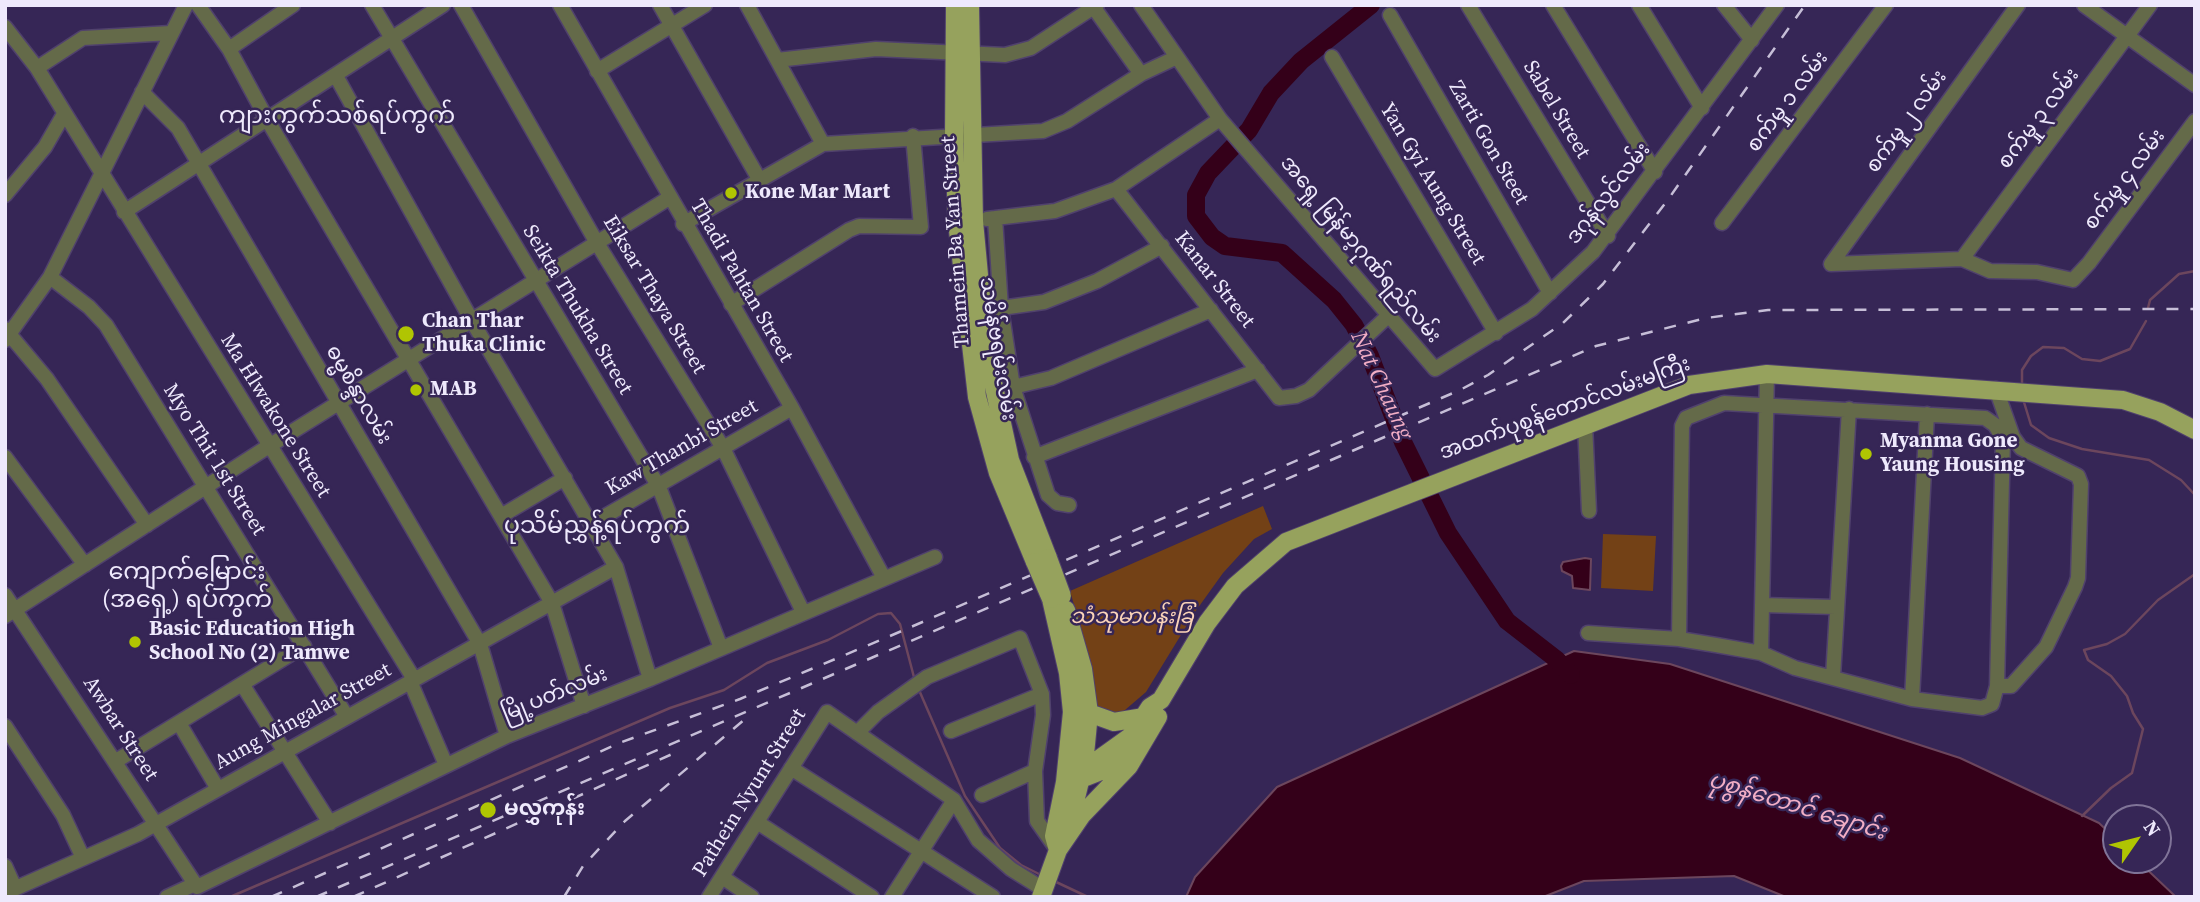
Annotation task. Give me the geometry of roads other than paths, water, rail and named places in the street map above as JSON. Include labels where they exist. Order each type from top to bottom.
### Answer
[{"type":"main road","name":"သမိန်ဗရမ်းလမ်း","points":[[955,5],[962,54],[962,136],[957,222],[976,397],[998,473],[1041,560],[1056,598],[1076,671],[1072,712],[1074,773]]},
{"type":"main road","points":[[962,54],[970,5]]},
{"type":"main road","name":"Thamein Ba Yan Street","points":[[962,136],[974,221],[986,350],[1010,460],[1041,560]]},
{"type":"main road","name":"အထက်ပုစွန်တောင်လမ်းမကြီး","points":[[1074,773],[1120,747],[1150,707],[1161,700],[1207,623],[1235,586],[1286,541],[1689,385],[1767,374],[2123,400],[2160,412],[2195,430]]},
{"type":"main road","points":[[1042,893],[1062,843],[1074,773],[1089,713],[1076,671]]},
{"type":"main road","name":"အထက်ပုစွန်တောင်လမ်းမကြီး","points":[[1074,773],[1114,766],[1139,748],[1161,712],[1161,700]]},
{"type":"main road","points":[[1089,713],[1114,722],[1144,717]]},
{"type":"main road","points":[[1062,843],[1082,815],[1129,766],[1139,748]]},
{"type":"street","points":[[147,525],[47,379],[7,335],[50,276],[186,5]]},
{"type":"street","points":[[198,5],[229,49],[268,121],[552,603],[584,706]]},
{"type":"street","points":[[229,49],[293,5]]},
{"type":"street","name":"Seikta Thukha Street","points":[[372,5],[659,487],[721,648]]},
{"type":"street","points":[[124,212],[443,5]]},
{"type":"street","name":"Eiksar Thaya Street","points":[[461,5],[597,243],[723,448],[803,612]]},
{"type":"street","name":"Thadi Pahtan Street","points":[[560,5],[683,224],[792,408],[884,578]]},
{"type":"street","points":[[660,5],[759,179]]},
{"type":"street","points":[[597,71],[705,5]]},
{"type":"street","points":[[747,5],[823,144]]},
{"type":"street","name":"အရှေ့ မြန်မာ့ဂုဏ်ရည်လမ်း","points":[[1142,5],[1175,58],[1220,119],[1435,369]]},
{"type":"street","name":"Sabel Street","points":[[1468,5],[1608,236]]},
{"type":"street","points":[[1553,5],[1655,172]]},
{"type":"street","points":[[1639,5],[1702,108]]},
{"type":"street","points":[[1724,5],[1752,40]]},
{"type":"street","name":"ဒဂုန်လွင်လမ်း","points":[[1435,369],[1496,333],[1550,293],[1608,236],[1777,5]]},
{"type":"street","name":"စက်မှု ၁ လမ်း","points":[[1722,223],[1886,5]]},
{"type":"street","name":"စက်မှု ၂ လမ်း","points":[[1962,259],[1831,264],[2018,5]]},
{"type":"street","points":[[2084,5],[2195,85]]},
{"type":"street","name":"စက်မှု ၃ လမ်း","points":[[1962,259],[2150,5]]},
{"type":"street","points":[[777,60],[876,49],[1004,55],[1031,48],[1094,6],[1141,74]]},
{"type":"street","name":"Zarti Gon Steet","points":[[1390,15],[1550,293]]},
{"type":"street","name":"Ma Hlwakone Street","points":[[5,27],[11,45],[37,68],[412,680],[446,765]]},
{"type":"street","points":[[37,68],[83,38],[171,33]]},
{"type":"street","name":"Yan Gyi Aung Street","points":[[1332,57],[1496,333]]},
{"type":"street","points":[[683,224],[823,144],[913,136],[1042,131],[1067,121],[1141,74],[1175,58]]},
{"type":"street","points":[[336,76],[472,321],[593,523],[616,567],[650,680]]},
{"type":"street","name":"ဓမ္မစိန္ဒာလမ်း","points":[[142,92],[178,128],[480,643],[507,736]]},
{"type":"street","points":[[5,195],[45,148],[64,114]]},
{"type":"street","points":[[974,221],[1055,211],[1116,188],[1220,119]]},
{"type":"street","name":"စက်မှု ၄ လမ်း","points":[[1962,259],[1990,271],[2037,272],[2069,280],[2077,278],[2195,121]]},
{"type":"street","points":[[732,304],[849,230],[859,226],[921,227],[913,136]]},
{"type":"street","name":"Kanar Street","points":[[1116,188],[1279,398],[1296,396],[1309,390],[1388,316]]},
{"type":"street","points":[[10,613],[269,446],[670,198]]},
{"type":"street","points":[[995,218],[1000,308],[1013,387],[1048,495],[1057,503],[1069,505]]},
{"type":"street","points":[[1000,308],[1044,302],[1097,281],[1162,246]]},
{"type":"street","name":"Myo Thit 1st Street","points":[[50,276],[89,307],[106,325],[347,717]]},
{"type":"street","points":[[1013,387],[1052,378],[1211,310]]},
{"type":"street","points":[[1034,457],[1258,370]]},
{"type":"street","points":[[1761,653],[1767,374]]},
{"type":"street","points":[[1997,686],[2011,686],[2046,646],[2075,587],[2078,578],[2081,484],[2078,476],[2021,447],[2013,437],[2003,390]]},
{"type":"street","points":[[1588,633],[1679,639],[1761,653],[1795,668],[1912,699],[1982,708],[1992,704],[1997,686],[2003,439],[1995,425],[1985,418],[1724,403],[1686,418],[1682,426],[1679,639]]},
{"type":"street","name":"Kaw Thanbi Street","points":[[593,523],[792,408]]},
{"type":"street","points":[[1833,677],[1835,607],[1849,409]]},
{"type":"street","points":[[1912,699],[1927,414]]},
{"type":"street","points":[[1585,424],[1589,511]]},
{"type":"street","points":[[5,457],[85,565]]},
{"type":"street","points":[[501,516],[565,478]]},
{"type":"street","name":"မြို့ပတ်လမ်း","points":[[166,897],[196,886],[330,823],[507,736],[650,680],[935,557]]},
{"type":"street","name":"Aung Mingalar Street","points":[[10,891],[157,823],[616,567]]},
{"type":"street","name":"Awbar Street","points":[[5,595],[10,613],[116,761],[196,886]]},
{"type":"street","points":[[1762,605],[1835,607]]},
{"type":"street","points":[[1042,893],[978,840],[954,800],[857,733],[878,712],[927,677],[1020,638],[1042,694],[1043,715],[1035,771],[1037,821],[1062,843]]},
{"type":"street","points":[[116,761],[304,646]]},
{"type":"street","points":[[242,684],[330,823]]},
{"type":"street","points":[[951,731],[1042,694]]},
{"type":"street","name":"Pathein Nyunt Street","points":[[709,897],[827,712],[857,733]]},
{"type":"street","points":[[179,723],[218,789]]},
{"type":"street","points":[[5,726],[63,815],[83,858]]},
{"type":"street","points":[[791,768],[993,897]]},
{"type":"street","points":[[982,795],[1035,771]]},
{"type":"street","points":[[892,897],[954,800]]},
{"type":"street","points":[[757,822],[872,897]]},
{"type":"street","points":[[5,866],[10,891]]},
{"type":"street","points":[[722,877],[752,897]]},
{"type":"water","points":[[1591,559],[1590,590],[1573,588],[1572,576],[1562,571],[1561,566],[1563,562]]},
{"type":"water","name":"ပုစွန်တောင် ချောင်း","points":[[1574,651],[1670,664],[1960,758],[2099,823],[2102,826],[2102,874],[2152,874],[2176,897],[1786,897],[1734,876],[1584,881],[1543,897],[1186,897],[1195,877],[1277,787]]},
{"type":"waterway","name":"Nat Chaung","points":[[1371,5],[1301,61],[1271,93],[1249,130],[1208,173],[1196,195],[1196,216],[1212,237],[1225,246],[1282,253],[1334,300],[1354,325],[1370,356],[1403,442],[1448,533],[1507,621],[1556,659],[1571,675]]},
{"type":"waterway","points":[[2148,308],[2150,300],[2179,274],[2195,271]]},
{"type":"waterway","points":[[2022,385],[2022,370],[2031,356],[2043,347],[2064,348],[2082,359],[2100,361],[2130,349],[2146,321]]},
{"type":"waterway","points":[[2023,399],[2031,425],[2049,438],[2082,449],[2149,460],[2181,480],[2195,495]]},
{"type":"waterway","points":[[2082,816],[2111,788],[2132,773],[2143,729],[2127,696],[2111,676],[2088,660],[2084,650],[2107,644],[2125,634],[2158,600],[2195,574]]},
{"type":"waterway","points":[[230,897],[670,708],[724,690],[767,663],[828,640],[878,614],[891,613],[900,624],[915,681]]},
{"type":"waterway","points":[[919,690],[965,796],[1000,848],[1021,865],[1041,875]]},
{"type":"waterway","points":[[1054,881],[1088,897]]},
{"type":"railway","points":[[271,897],[622,742],[740,699],[890,636],[1460,390],[1488,375],[1563,323],[1603,284],[1667,201],[1805,5]]},
{"type":"railway","points":[[316,897],[1596,346],[1706,318],[1768,310],[2195,309]]},
{"type":"railway","points":[[564,897],[583,866],[625,821],[745,719]]},
{"type":"railway","points":[[353,897],[679,751]]},
{"type":"place","name":"Kone Mar Mart","points":[[731,193]]},
{"type":"place","name":"Chan Thar Thuka Clinic","points":[[406,334]]},
{"type":"place","name":"MAB","points":[[416,390]]},
{"type":"place","name":"Myanma Gone Yaung Housing","points":[[1866,454]]},
{"type":"place","name":"Basic Education High School No (2) Tamwe","points":[[135,642]]},
{"type":"place","name":"မလွှကုန်း","points":[[488,810]]},
{"type":"district","name":"ကျားကွက်သစ်ရပ်ကွက်","points":[[337,117]]},
{"type":"district","name":"ပုသိမ်ညွှန့်ရပ်ကွက်","points":[[597,527]]},
{"type":"district","name":"ကျောက်မြောင်း (အရှေ့) ရပ်ကွက်","points":[[187,587]]},
{"type":"park label","name":"သံသုမာပန်းခြံ","points":[[1132,618]]}]
